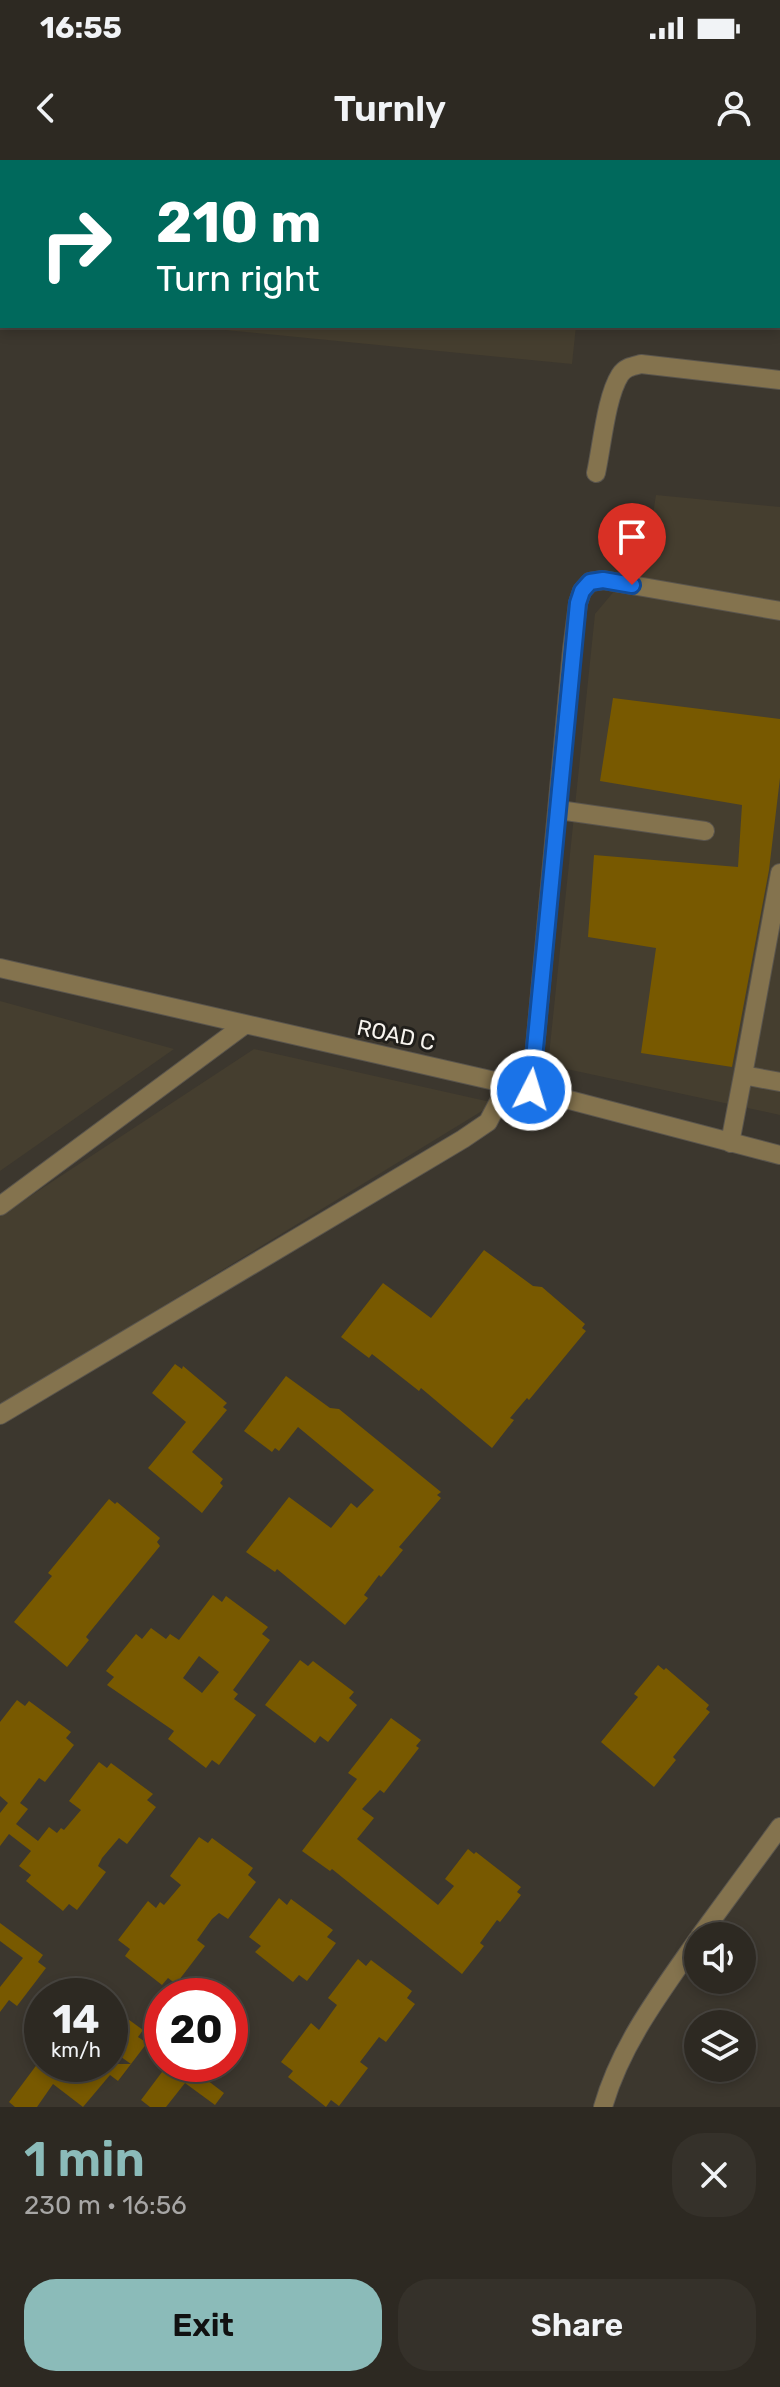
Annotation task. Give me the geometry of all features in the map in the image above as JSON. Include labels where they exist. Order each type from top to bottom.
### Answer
[{"type":"street","points":[[596,473],[619,376],[627,367],[641,364],[780,380]]},
{"type":"street","points":[[531,1090],[578,603],[582,591],[590,582],[603,580],[780,611]]},
{"type":"street","points":[[559,810],[705,831]]},
{"type":"street","points":[[730,1143],[780,873]]},
{"type":"street","name":"ROAD C","points":[[0,968],[243,1026],[508,1084],[780,1155]]},
{"type":"street","points":[[0,1206],[243,1026]]},
{"type":"street","points":[[743,1075],[780,1082]]},
{"type":"street","points":[[0,1415],[463,1139],[488,1122],[508,1084]]},
{"type":"street","points":[[710,1922],[780,1827]]},
{"type":"street","points":[[603,2107],[610,2082],[638,2026],[684,1959]]},
{"type":"shaded area","points":[[205,328],[576,328],[572,364]]},
{"type":"shaded area","points":[[656,495],[780,507],[780,1115],[548,1065],[595,614],[647,552]]},
{"type":"shaded area","points":[[0,1001],[174,1049],[0,1171]]},
{"type":"shaded area","points":[[254,1049],[495,1103],[0,1406],[0,1216]]},
{"type":"building","points":[[613,698],[780,719],[780,778],[769,870],[732,1067],[641,1053],[656,948],[588,937],[594,855],[738,867],[742,805],[600,781]]},
{"type":"building","points":[[484,1250],[533,1286],[542,1287],[585,1324],[582,1328],[586,1331],[529,1400],[527,1398],[510,1418],[514,1420],[492,1448],[421,1388],[419,1391],[372,1354],[369,1358],[341,1337],[383,1283],[431,1318]]},
{"type":"building","points":[[175,1364],[182,1369],[183,1366],[227,1403],[223,1407],[227,1410],[192,1452],[223,1479],[220,1483],[223,1486],[202,1513],[148,1468],[186,1422],[152,1393]]},
{"type":"building","points":[[286,1376],[330,1408],[339,1409],[441,1492],[437,1495],[441,1498],[399,1547],[403,1550],[381,1577],[379,1575],[364,1595],[368,1598],[345,1625],[277,1569],[275,1572],[246,1552],[289,1497],[331,1528],[351,1503],[357,1508],[374,1490],[298,1427],[279,1451],[275,1448],[272,1452],[244,1431]]},
{"type":"building","points":[[109,1499],[115,1504],[117,1502],[160,1538],[157,1542],[160,1546],[89,1633],[86,1637],[89,1640],[67,1667],[14,1622],[52,1576],[48,1573]]},
{"type":"building","points":[[213,1595],[222,1602],[226,1596],[268,1627],[262,1634],[270,1640],[233,1690],[238,1694],[234,1699],[256,1715],[219,1765],[212,1760],[206,1768],[168,1739],[174,1731],[107,1685],[114,1677],[106,1671],[136,1634],[142,1639],[151,1628],[166,1639],[170,1634],[179,1640]],"holes":[[[199,1656],[219,1672],[202,1693],[183,1678]]]},
{"type":"building","points":[[300,1660],[308,1666],[313,1661],[354,1692],[349,1698],[357,1705],[328,1742],[320,1736],[315,1743],[265,1705]]},
{"type":"building","points":[[658,1665],[664,1670],[666,1668],[709,1705],[706,1709],[710,1712],[673,1757],[676,1760],[654,1787],[601,1742],[638,1697],[634,1694]]},
{"type":"building","points":[[17,1700],[25,1706],[29,1701],[71,1732],[66,1738],[74,1745],[45,1782],[39,1778],[20,1803],[28,1809],[16,1824],[38,1841],[49,1827],[57,1833],[61,1828],[64,1830],[81,1810],[69,1801],[99,1762],[107,1768],[111,1763],[153,1794],[147,1800],[156,1807],[127,1844],[119,1838],[102,1858],[98,1866],[106,1872],[77,1910],[69,1904],[63,1911],[26,1881],[31,1875],[19,1866],[31,1851],[9,1834],[0,1846],[0,1813],[8,1803],[0,1796],[0,1722]]},
{"type":"building","points":[[391,1718],[421,1740],[416,1746],[419,1748],[384,1793],[380,1790],[362,1809],[374,1818],[357,1839],[438,1905],[454,1886],[445,1879],[468,1849],[521,1887],[517,1892],[521,1895],[500,1922],[497,1920],[480,1943],[484,1946],[462,1974],[332,1869],[330,1871],[302,1851],[357,1779],[348,1773]]},
{"type":"building","points":[[199,1837],[208,1843],[212,1838],[253,1868],[248,1875],[256,1882],[228,1919],[219,1913],[212,1919],[197,1940],[205,1946],[181,1978],[153,1978],[125,1956],[130,1949],[118,1940],[148,1901],[156,1908],[160,1902],[164,1905],[181,1885],[170,1876]]},
{"type":"building","points":[[279,1898],[287,1905],[291,1899],[333,1930],[327,1937],[336,1943],[307,1981],[299,1975],[293,1982],[255,1952],[261,1946],[249,1937]]},
{"type":"building","points":[[0,1923],[43,1955],[38,1962],[46,1968],[38,1978],[24,1978],[24,1997],[17,2006],[9,2000],[0,2012],[0,1987],[23,1958],[0,1941]]},
{"type":"building","points":[[358,1959],[366,1966],[371,1960],[412,1991],[407,1998],[415,2004],[386,2042],[379,2037],[360,2062],[368,2068],[339,2106],[331,2100],[326,2107],[288,2077],[293,2071],[281,2062],[311,2023],[319,2030],[337,2005],[328,1998]]},
{"type":"building","points":[[128,2019],[143,2030],[138,2037],[144,2041],[144,2047],[131,2064],[128,2062]]},
{"type":"building","points":[[24,2082],[104,2082],[83,2107],[53,2084],[37,2107],[15,2107],[9,2102]]},
{"type":"building","points":[[154,2082],[210,2082],[224,2093],[215,2105],[185,2083],[166,2107],[150,2107],[141,2100]]},
{"type":"route","points":[[531,1090],[578,603],[582,591],[590,582],[603,580],[632,585]]}]
